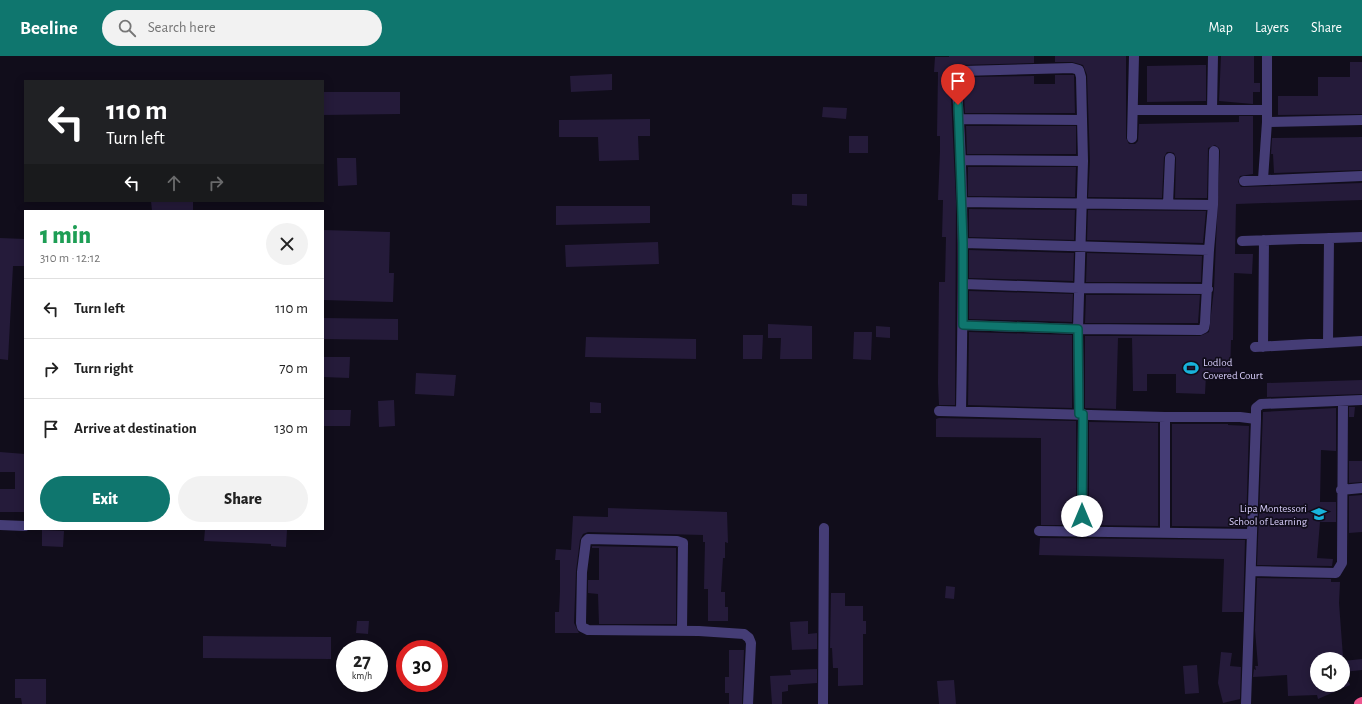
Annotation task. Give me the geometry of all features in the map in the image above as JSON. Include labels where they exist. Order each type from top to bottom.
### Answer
[{"type":"street","points":[[1132,138],[1134,110],[1134,56]]},
{"type":"street","points":[[1212,56],[1212,110]]},
{"type":"street","points":[[1263,180],[1267,122],[1267,56]]},
{"type":"street","points":[[961,411],[964,284],[960,119],[956,77],[962,71],[1072,68],[1079,70],[1081,77],[1083,161],[1078,329],[1081,414],[1082,531]]},
{"type":"street","points":[[1134,110],[1267,110]]},
{"type":"street","points":[[960,119],[1082,120]]},
{"type":"street","points":[[1267,122],[1362,120]]},
{"type":"street","points":[[963,325],[1078,329],[1200,330],[1204,328],[1208,289],[1209,250],[1214,205],[1214,152]]},
{"type":"street","points":[[1168,204],[1170,158]]},
{"type":"street","points":[[960,160],[1083,161]]},
{"type":"street","points":[[1244,181],[1362,176]]},
{"type":"street","points":[[962,202],[1214,205]]},
{"type":"street","points":[[1242,241],[1362,237]]},
{"type":"street","points":[[1328,343],[1329,238]]},
{"type":"street","points":[[1264,240],[1259,347],[1362,341]]},
{"type":"street","points":[[963,243],[1209,250]]},
{"type":"street","points":[[964,284],[1079,288],[1208,289]]},
{"type":"street","points":[[1246,704],[1256,408],[1261,404],[1362,400]]},
{"type":"street","points":[[1251,571],[1336,573],[1342,563],[1341,490],[1343,401]]},
{"type":"street","points":[[939,411],[1165,417],[1240,417],[1256,419]]},
{"type":"street","points":[[1165,417],[1165,532]]},
{"type":"street","points":[[1341,490],[1362,488]]},
{"type":"street","points":[[0,525],[24,526]]},
{"type":"street","points":[[823,704],[824,528]]},
{"type":"street","points":[[1039,531],[1252,534]]},
{"type":"street","points":[[682,631],[683,543],[677,541],[640,540],[586,541],[582,572],[580,623],[582,628],[600,630],[737,632],[749,638],[751,644],[748,704]]},
{"type":"building","points":[[1034,56],[1034,63],[961,65],[950,75],[956,202],[955,405],[939,405],[939,282],[945,282],[946,237],[942,237],[943,200],[938,200],[940,136],[937,136],[938,72],[934,72],[935,57]]},
{"type":"building","points":[[1055,56],[1126,56],[1126,138],[1129,144],[1135,144],[1138,141],[1139,124],[1239,122],[1239,116],[1253,116],[1253,174],[1240,176],[1238,182],[1241,187],[1362,183],[1362,200],[1236,204],[1235,254],[1253,254],[1252,274],[1234,273],[1233,340],[1231,340],[1230,376],[1206,375],[1205,394],[1176,393],[1176,374],[1147,374],[1147,391],[1133,391],[1132,338],[1118,338],[1116,409],[1085,408],[1085,336],[1200,336],[1209,332],[1214,289],[1220,151],[1215,145],[1208,148],[1207,198],[1175,198],[1176,158],[1174,153],[1170,152],[1167,152],[1164,157],[1162,198],[1088,197],[1090,161],[1087,75],[1083,65],[1072,62],[1055,62]]},
{"type":"building","points":[[1221,56],[1254,56],[1254,83],[1260,83],[1260,92],[1253,92],[1253,104],[1219,101]]},
{"type":"building","points":[[1350,62],[1362,62],[1362,114],[1278,115],[1278,96],[1318,96],[1318,77],[1350,77]]},
{"type":"building","points":[[1206,65],[1206,101],[1147,102],[1147,66]]},
{"type":"building","points":[[612,74],[612,90],[571,92],[570,76]]},
{"type":"building","points":[[1055,75],[1074,75],[1075,113],[965,113],[963,80],[965,77],[1034,76],[1034,84],[1055,84]]},
{"type":"building","points":[[324,92],[400,92],[400,114],[324,115]]},
{"type":"building","points":[[823,107],[847,108],[846,119],[822,117]]},
{"type":"building","points":[[650,119],[650,136],[638,136],[639,160],[599,161],[598,137],[559,137],[559,120]]},
{"type":"building","points":[[966,126],[1076,126],[1076,154],[967,154]]},
{"type":"building","points":[[849,136],[868,136],[868,153],[849,153]]},
{"type":"building","points":[[1362,137],[1362,170],[1274,173],[1273,154],[1271,154],[1272,138]]},
{"type":"building","points":[[337,158],[356,158],[357,185],[338,186]]},
{"type":"building","points":[[968,167],[1076,167],[1075,197],[968,196]]},
{"type":"building","points":[[792,194],[807,194],[807,206],[792,205]]},
{"type":"building","points":[[151,202],[193,202],[193,210],[152,210]]},
{"type":"building","points":[[556,206],[650,206],[650,223],[556,225]]},
{"type":"building","points":[[969,209],[1075,210],[1074,240],[969,237]]},
{"type":"building","points":[[1088,210],[1206,211],[1203,243],[1087,240]]},
{"type":"building","points":[[324,230],[390,232],[389,273],[394,273],[393,302],[324,300]]},
{"type":"building","points":[[0,238],[24,239],[24,266],[13,266],[8,360],[0,359]]},
{"type":"building","points":[[658,242],[659,264],[566,267],[565,245]]},
{"type":"building","points":[[969,250],[1074,253],[1073,281],[969,278]]},
{"type":"building","points":[[1087,253],[1202,256],[1201,282],[1086,282]]},
{"type":"building","points":[[969,291],[1073,294],[1072,322],[969,319]]},
{"type":"building","points":[[1086,295],[1200,295],[1198,323],[1085,323]]},
{"type":"building","points":[[324,318],[398,319],[398,340],[324,339]]},
{"type":"building","points":[[768,324],[812,326],[812,359],[780,359],[781,338],[768,338]]},
{"type":"building","points":[[876,326],[890,327],[890,338],[876,337]]},
{"type":"building","points":[[854,332],[872,332],[871,360],[853,359]]},
{"type":"building","points":[[969,332],[1072,335],[1072,408],[968,405]]},
{"type":"building","points":[[743,335],[763,335],[762,359],[743,359]]},
{"type":"building","points":[[586,337],[696,339],[696,359],[585,357]]},
{"type":"building","points":[[324,357],[350,357],[349,378],[324,377]]},
{"type":"building","points":[[416,373],[456,375],[454,396],[415,394]]},
{"type":"building","points":[[1362,380],[1362,394],[1267,397],[1267,383]]},
{"type":"building","points":[[394,400],[395,426],[379,427],[378,401]]},
{"type":"building","points":[[590,402],[601,403],[601,413],[590,413]]},
{"type":"building","points":[[1349,407],[1355,407],[1354,417],[1349,417]]},
{"type":"building","points":[[1336,408],[1336,451],[1321,450],[1320,502],[1336,502],[1336,522],[1320,522],[1317,558],[1333,559],[1332,566],[1257,565],[1263,412]]},
{"type":"building","points":[[324,410],[351,410],[350,426],[324,426]]},
{"type":"building","points":[[936,419],[1076,421],[1076,525],[1041,525],[1041,438],[936,437]]},
{"type":"building","points":[[1089,422],[1158,423],[1158,526],[1089,525]]},
{"type":"building","points":[[1172,424],[1228,424],[1249,426],[1246,527],[1172,526]]},
{"type":"building","points":[[0,452],[24,454],[24,512],[0,512],[0,489],[15,489],[15,472],[0,472]]},
{"type":"building","points":[[1349,461],[1362,461],[1362,482],[1349,483]]},
{"type":"building","points":[[1362,495],[1362,532],[1349,533],[1349,496]]},
{"type":"building","points":[[608,508],[727,512],[728,543],[725,542],[725,558],[723,558],[721,592],[725,592],[725,607],[728,607],[728,621],[708,621],[708,589],[704,589],[705,542],[703,542],[703,535],[588,532],[583,534],[580,540],[576,571],[574,623],[579,633],[555,633],[555,612],[559,612],[560,591],[560,560],[555,560],[556,549],[571,550],[573,516],[608,517]]},
{"type":"building","points":[[42,530],[64,531],[63,547],[42,546]]},
{"type":"building","points":[[205,530],[287,530],[286,547],[271,546],[271,544],[204,541]]},
{"type":"building","points":[[1040,538],[1245,540],[1243,612],[1222,612],[1224,559],[1039,555]]},
{"type":"building","points":[[592,546],[676,548],[676,624],[599,624],[598,594],[588,593],[588,580],[599,580],[599,548],[592,548]]},
{"type":"building","points":[[1257,578],[1331,579],[1331,582],[1340,582],[1339,603],[1343,652],[1310,652],[1310,692],[1334,692],[1318,699],[1317,695],[1288,696],[1287,675],[1253,677],[1254,669],[1256,670],[1255,666],[1258,666],[1255,630]]},
{"type":"building","points":[[946,586],[955,587],[954,599],[945,598]]},
{"type":"building","points":[[831,593],[845,593],[845,606],[863,606],[863,621],[866,621],[866,634],[863,634],[863,685],[838,686],[838,668],[833,668],[832,648],[830,648]]},
{"type":"building","points":[[357,621],[369,621],[368,634],[356,633]]},
{"type":"building","points":[[808,621],[808,634],[817,633],[817,649],[792,650],[790,622]]},
{"type":"building","points":[[203,636],[331,637],[331,659],[203,658]]},
{"type":"building","points":[[729,650],[744,650],[742,704],[729,704],[729,693],[725,693],[725,677],[729,677]]},
{"type":"building","points":[[1221,652],[1232,653],[1230,666],[1241,667],[1240,699],[1223,703],[1218,683]]},
{"type":"building","points":[[1362,659],[1362,670],[1350,671],[1350,660]]},
{"type":"building","points":[[1197,665],[1199,693],[1185,694],[1183,666]]},
{"type":"building","points":[[817,669],[817,683],[788,685],[788,691],[782,692],[782,704],[772,704],[770,676],[791,675],[790,670]]},
{"type":"building","points":[[15,679],[46,679],[46,704],[22,704],[21,698],[15,698]]},
{"type":"building","points":[[954,680],[956,704],[939,704],[937,681]]},
{"type":"place","name":"Lodlod Covered Court","points":[[1191,368]]},
{"type":"place","name":"Lipa Montessori School of Learning","points":[[1319,514]]},
{"type":"route","points":[[958,105],[960,119],[964,284],[963,325],[1078,329],[1079,414],[1083,414],[1082,516]]}]
